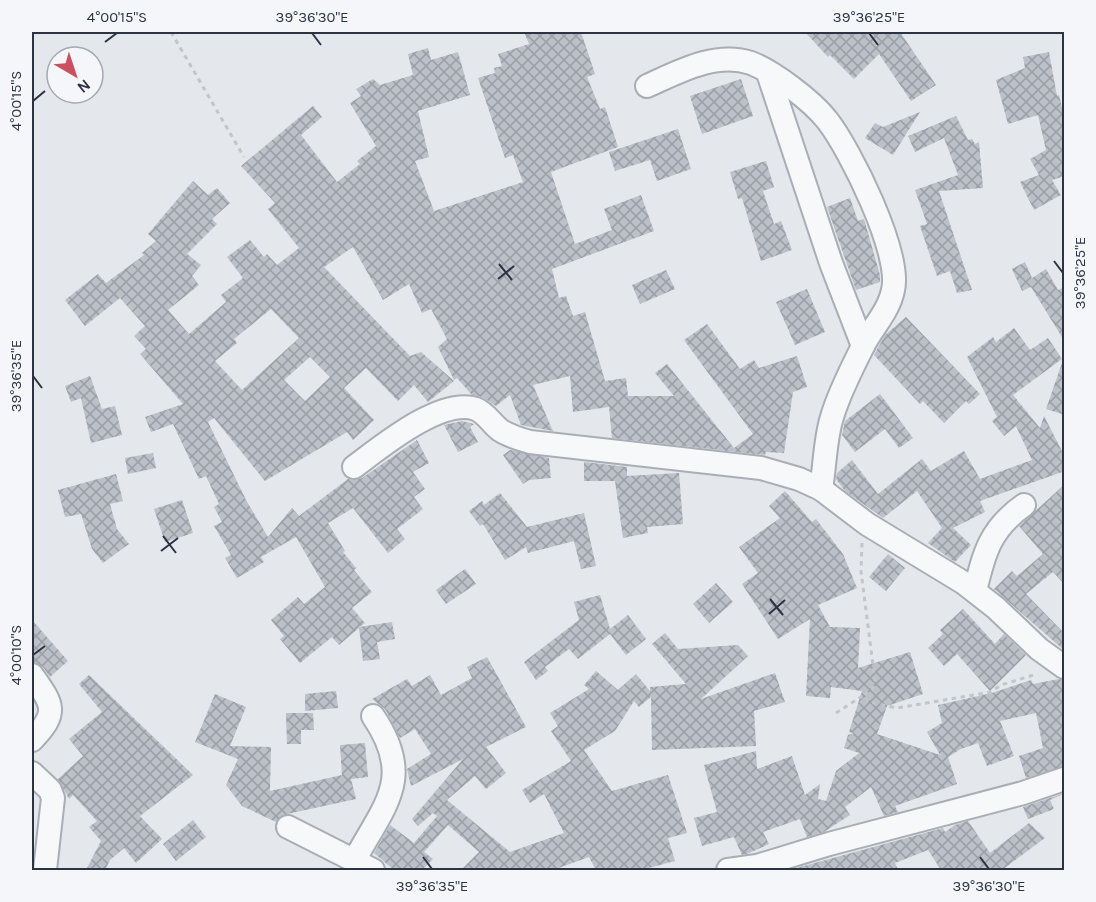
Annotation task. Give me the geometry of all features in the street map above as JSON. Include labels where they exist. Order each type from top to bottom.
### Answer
[{"type":"street","points":[[647,86],[690,67],[724,59],[750,63],[795,91],[827,120],[877,212],[892,262],[893,291],[863,346],[832,417],[821,489]]},
{"type":"street","points":[[768,73],[838,283],[863,346]]},
{"type":"street","points":[[354,466],[409,428],[432,416],[464,406],[478,410],[498,429],[530,442],[761,468],[799,479],[821,489],[867,524],[975,591],[1039,649],[1063,667]]},
{"type":"street","points":[[975,591],[993,536],[1000,524],[1024,505]]},
{"type":"street","points":[[32,675],[51,707],[45,727],[32,740]]},
{"type":"street","points":[[288,827],[364,866],[393,782],[395,763],[390,745],[373,716]]},
{"type":"street","points":[[32,773],[50,790],[53,798],[41,867]]},
{"type":"street","points":[[728,870],[757,866],[829,844],[1023,793],[1065,779]]},
{"type":"path","points":[[171,32],[244,157]]},
{"type":"path","points":[[837,713],[872,690],[875,681],[861,571],[862,544],[867,524]]},
{"type":"path","points":[[864,695],[869,702],[897,708],[991,692],[1001,685],[1063,667]]},
{"type":"building","points":[[524,32],[581,32],[595,74],[587,77],[600,109],[605,107],[618,147],[551,172],[575,244],[612,230],[604,209],[641,195],[654,231],[552,269],[559,298],[566,296],[573,316],[585,312],[605,381],[626,378],[628,396],[674,396],[655,373],[667,364],[734,448],[753,434],[684,340],[707,324],[740,369],[754,360],[759,368],[797,356],[807,387],[793,392],[784,453],[766,452],[765,455],[612,438],[609,407],[573,412],[570,376],[533,385],[553,431],[521,425],[510,395],[496,406],[482,397],[472,395],[457,378],[454,380],[438,347],[447,339],[431,309],[422,313],[409,284],[383,300],[353,247],[324,267],[410,356],[421,352],[454,381],[428,402],[414,385],[398,401],[366,368],[344,388],[374,420],[353,440],[347,432],[265,481],[214,418],[208,422],[246,500],[268,537],[292,508],[299,516],[348,479],[362,478],[417,440],[429,463],[413,472],[425,489],[414,497],[423,509],[397,529],[405,539],[388,553],[353,508],[328,523],[345,551],[343,552],[356,568],[354,570],[372,592],[352,608],[365,623],[359,627],[392,622],[395,639],[377,642],[380,659],[363,661],[359,628],[339,645],[332,637],[300,663],[280,639],[284,636],[271,620],[298,597],[304,604],[325,587],[296,537],[261,557],[264,562],[237,578],[225,558],[231,555],[214,526],[222,522],[214,507],[219,504],[206,476],[199,479],[173,424],[151,432],[145,417],[183,404],[140,354],[146,349],[134,336],[145,326],[120,298],[85,326],[65,300],[98,274],[106,283],[144,255],[142,253],[156,241],[148,234],[193,181],[208,195],[217,188],[230,203],[212,219],[217,224],[187,254],[201,265],[192,276],[199,285],[168,310],[189,334],[226,302],[221,295],[243,278],[227,257],[250,240],[264,257],[267,254],[277,265],[299,248],[268,209],[275,203],[241,166],[313,106],[322,117],[301,135],[337,182],[360,164],[357,161],[376,146],[350,103],[361,96],[356,89],[373,79],[380,85],[413,75],[408,54],[428,48],[431,60],[458,52],[470,95],[418,111],[429,157],[415,161],[434,211],[523,182],[513,155],[505,158],[478,78],[495,73],[494,68],[502,66],[498,54],[529,44]],"holes":[[[271,309],[299,338],[242,390],[215,361],[237,343],[234,339]],[[310,357],[330,377],[305,401],[284,380]]]},
{"type":"building","points":[[805,32],[900,32],[936,85],[911,101],[879,54],[854,79],[830,55],[828,57]]},
{"type":"building","points":[[1049,52],[1057,96],[1059,95],[1065,120],[1065,176],[1052,180],[1061,195],[1034,210],[1020,182],[1039,175],[1030,159],[1046,150],[1038,115],[1008,124],[996,80],[1025,68],[1023,57]]},
{"type":"building","points":[[741,79],[753,116],[702,134],[690,96]]},
{"type":"building","points":[[920,112],[893,155],[865,138],[875,123],[883,127]]},
{"type":"building","points":[[956,116],[968,140],[972,139],[975,144],[979,142],[983,188],[939,191],[972,290],[957,293],[950,271],[937,276],[920,226],[927,224],[915,190],[958,175],[944,138],[915,152],[908,136]]},
{"type":"building","points":[[678,129],[691,169],[657,181],[650,160],[615,171],[609,152]]},
{"type":"building","points":[[766,161],[774,187],[763,191],[774,224],[781,221],[792,250],[761,261],[742,198],[738,199],[730,172]]},
{"type":"building","points":[[850,198],[858,221],[864,219],[880,275],[880,282],[856,290],[827,207]]},
{"type":"building","points":[[1025,262],[1032,278],[1046,269],[1058,290],[1065,287],[1065,342],[1031,287],[1022,291],[1012,269]]},
{"type":"building","points":[[666,270],[675,289],[640,304],[632,285]]},
{"type":"building","points":[[807,289],[825,332],[795,345],[776,302]]},
{"type":"building","points":[[906,317],[980,394],[969,404],[966,401],[944,423],[923,401],[920,404],[874,355],[885,335]]},
{"type":"building","points":[[1014,328],[1030,350],[1048,338],[1062,359],[1013,395],[1040,428],[1044,416],[1065,457],[1065,471],[980,501],[985,512],[953,528],[971,545],[955,562],[928,543],[942,528],[917,491],[883,518],[845,491],[836,479],[837,473],[852,460],[878,494],[922,459],[931,471],[964,451],[980,479],[1032,460],[1016,426],[1004,436],[992,421],[997,417],[967,357],[993,337],[996,342]]},
{"type":"building","points":[[1062,363],[1065,363],[1065,415],[1046,409]]},
{"type":"building","points":[[90,376],[102,409],[115,406],[122,435],[91,443],[81,398],[71,402],[65,386]]},
{"type":"building","points":[[880,394],[913,438],[899,448],[885,429],[855,452],[842,435],[845,421]]},
{"type":"building","points":[[462,421],[474,424],[470,427],[478,442],[458,452],[444,425]]},
{"type":"building","points":[[510,450],[549,458],[551,478],[529,480],[523,484],[503,455]]},
{"type":"building","points":[[153,453],[156,468],[128,474],[125,458]]},
{"type":"building","points":[[584,462],[627,467],[627,476],[679,473],[683,524],[647,527],[648,533],[623,538],[615,481],[584,481]]},
{"type":"building","points":[[116,474],[123,501],[110,504],[117,529],[129,544],[103,563],[92,549],[81,514],[65,517],[58,490]]},
{"type":"building","points":[[1065,484],[1065,585],[1053,572],[1026,594],[1065,634],[1065,651],[994,589],[1012,571],[1017,576],[1043,554],[1019,526]]},
{"type":"building","points":[[785,491],[812,522],[816,519],[843,554],[857,588],[818,605],[830,627],[860,628],[858,668],[910,652],[923,694],[887,706],[877,734],[940,755],[927,732],[942,723],[938,705],[992,693],[1031,680],[1033,684],[1065,680],[1065,766],[1026,778],[1019,756],[1043,748],[1036,713],[1000,721],[1014,756],[987,766],[978,743],[961,749],[948,757],[957,784],[895,806],[898,812],[884,816],[871,787],[845,807],[850,815],[824,832],[807,837],[800,819],[763,832],[769,844],[747,854],[742,855],[734,837],[702,846],[694,818],[717,812],[704,765],[756,751],[757,769],[792,756],[805,795],[820,784],[818,799],[826,801],[836,771],[859,753],[844,748],[848,735],[854,733],[849,732],[862,691],[831,687],[830,698],[806,696],[810,619],[778,639],[742,584],[758,573],[739,547],[780,518],[769,506]]},
{"type":"building","points":[[500,493],[527,527],[584,513],[596,566],[581,569],[574,541],[528,553],[526,547],[505,560],[483,524],[480,526],[469,511],[482,501],[484,505]]},
{"type":"building","points":[[182,500],[193,533],[165,542],[154,509]]},
{"type":"building","points":[[888,554],[905,568],[886,591],[869,577]]},
{"type":"building","points":[[465,569],[476,584],[446,604],[436,590]]},
{"type":"building","points":[[716,583],[733,602],[709,623],[693,604]]},
{"type":"building","points":[[600,595],[610,629],[628,615],[646,639],[626,655],[610,634],[578,659],[569,649],[545,667],[548,671],[536,680],[524,662],[579,620],[574,602]]},
{"type":"building","points":[[963,609],[995,644],[1004,634],[1026,655],[990,691],[957,654],[944,666],[928,648],[943,634],[940,630]]},
{"type":"building","points":[[32,620],[68,661],[50,677],[43,667],[32,662]]},
{"type":"building","points":[[665,633],[678,649],[738,645],[748,656],[701,699],[775,673],[785,702],[754,711],[756,746],[652,750],[651,697],[639,707],[634,701],[615,731],[584,750],[612,791],[668,775],[687,833],[668,838],[675,861],[641,870],[596,870],[589,857],[553,870],[461,870],[479,852],[448,825],[424,852],[433,859],[422,870],[394,870],[374,853],[390,825],[414,843],[437,816],[433,813],[418,826],[412,819],[463,759],[411,786],[407,769],[431,754],[415,729],[400,738],[385,709],[372,699],[407,679],[412,686],[430,675],[441,695],[472,678],[467,667],[487,657],[526,727],[486,747],[506,773],[486,789],[475,776],[447,800],[510,852],[564,833],[544,794],[530,803],[522,790],[571,761],[551,731],[558,726],[550,713],[589,689],[584,685],[596,671],[618,690],[636,674],[650,691],[650,687],[686,684],[652,644]]},
{"type":"building","points":[[89,675],[193,775],[140,816],[162,839],[136,863],[124,848],[110,860],[105,870],[86,870],[101,841],[89,827],[97,821],[73,795],[69,799],[58,779],[83,756],[69,739],[102,712],[79,684]]},
{"type":"building","points":[[336,691],[338,708],[305,711],[305,694]]},
{"type":"building","points":[[215,694],[246,707],[230,746],[271,747],[270,791],[342,775],[340,745],[365,743],[368,777],[351,779],[356,799],[287,814],[276,822],[242,806],[226,785],[238,759],[195,742]]},
{"type":"building","points":[[286,713],[313,713],[314,730],[301,730],[301,744],[287,744]]},
{"type":"building","points":[[1065,793],[1050,800],[1054,809],[1028,819],[1023,807]]},
{"type":"building","points":[[193,820],[206,837],[176,861],[163,844]]},
{"type":"building","points":[[968,821],[990,853],[1029,823],[1045,838],[1002,870],[941,870],[928,850],[895,863],[898,870],[789,870],[943,828],[945,832],[955,825]]}]
